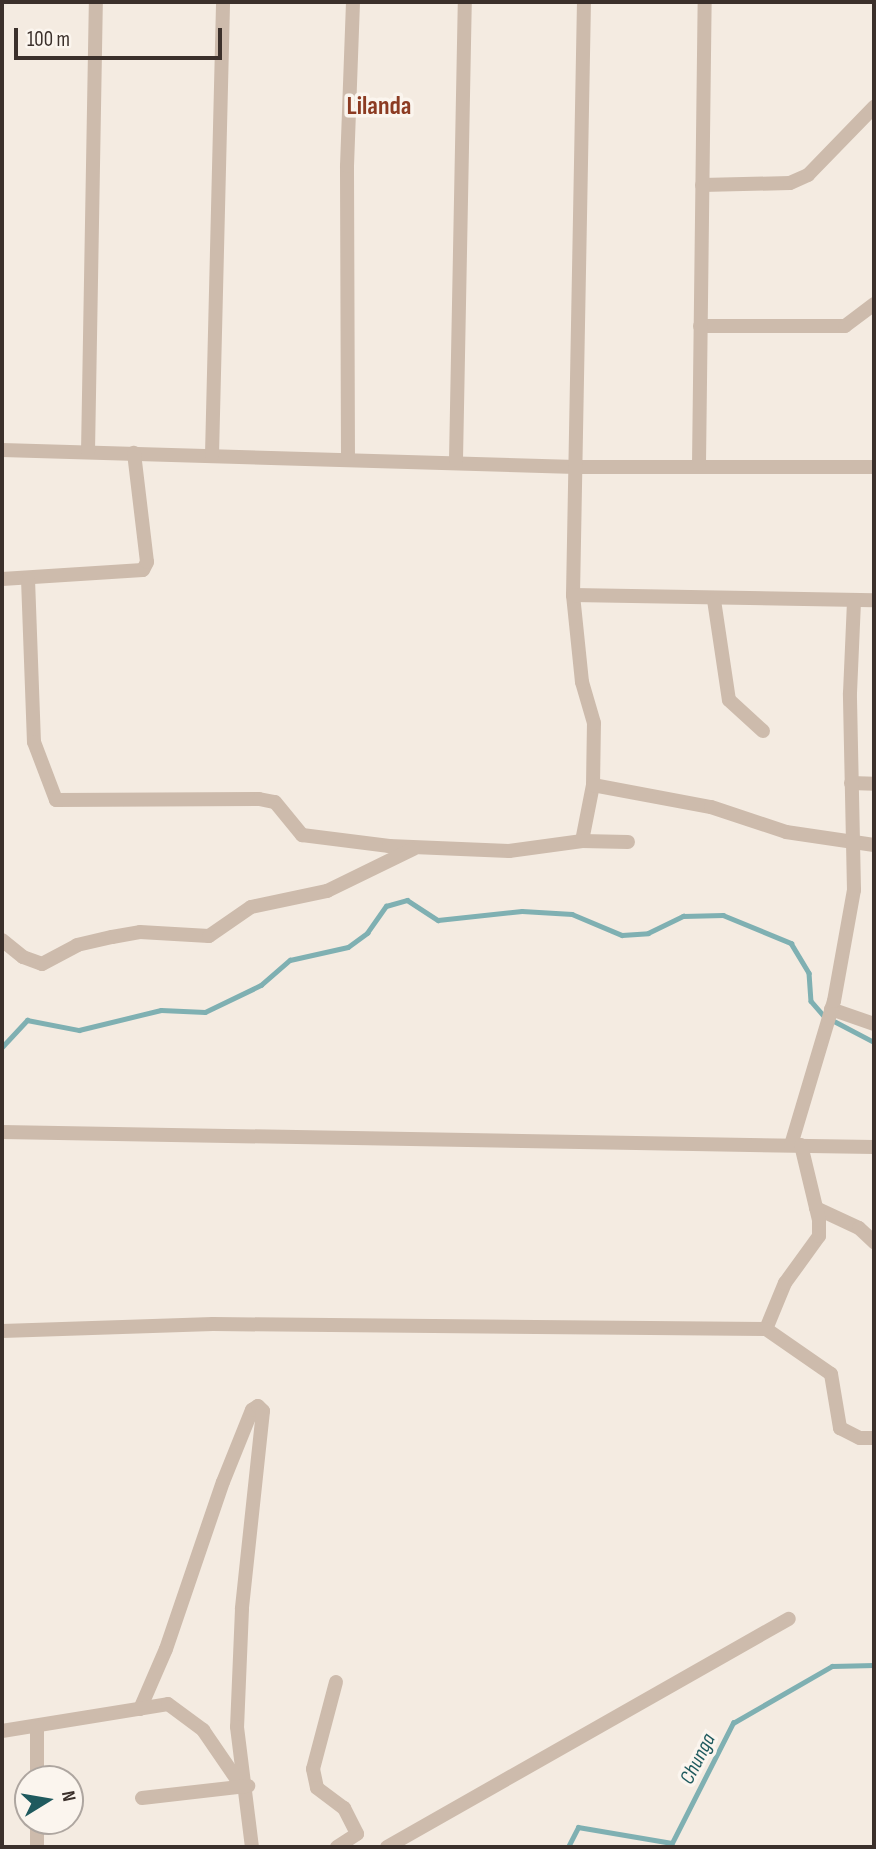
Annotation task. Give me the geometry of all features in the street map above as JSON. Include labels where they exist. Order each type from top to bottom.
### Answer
[{"type":"street","points":[[88,452],[96,2]]},
{"type":"street","points":[[212,455],[223,2]]},
{"type":"street","points":[[348,459],[347,166],[353,2]]},
{"type":"street","points":[[456,460],[465,2]]},
{"type":"street","points":[[582,841],[593,785],[594,723],[582,682],[573,595],[584,2]]},
{"type":"street","points":[[699,464],[705,2]]},
{"type":"street","points":[[702,185],[790,183],[808,175],[874,107]]},
{"type":"street","points":[[699,326],[845,326],[874,304]]},
{"type":"street","points":[[2,450],[456,460],[576,467],[699,464],[874,467]]},
{"type":"street","points":[[2,579],[143,570],[147,562],[135,453]]},
{"type":"street","points":[[28,579],[34,742],[56,800],[259,799],[275,802],[302,835],[415,848],[509,851],[582,841],[628,842]]},
{"type":"street","points":[[573,595],[714,600],[874,600]]},
{"type":"street","points":[[714,600],[729,700],[763,731]]},
{"type":"street","points":[[766,1329],[785,1283],[819,1236],[816,1208],[796,1145],[831,1009],[855,890],[851,843],[854,600]]},
{"type":"street","points":[[851,783],[874,785]]},
{"type":"street","points":[[593,785],[711,807],[742,816],[759,826],[874,845]]},
{"type":"street","points":[[2,940],[23,957],[42,964],[77,945],[139,932],[209,936],[251,907],[327,891],[415,848]]},
{"type":"street","points":[[831,1009],[874,1024]]},
{"type":"street","points":[[2,1132],[874,1147]]},
{"type":"street","points":[[816,1208],[859,1228],[874,1242]]},
{"type":"street","points":[[2,1331],[213,1324],[766,1329],[831,1374],[839,1428],[860,1438],[874,1438]]},
{"type":"street","points":[[140,1709],[166,1649],[223,1482],[252,1410],[258,1406],[263,1411],[242,1609],[237,1727],[252,1847]]},
{"type":"street","points":[[387,1847],[789,1619]]},
{"type":"street","points":[[336,1682],[313,1769],[317,1788],[344,1808],[356,1834],[337,1847]]},
{"type":"street","points":[[2,1731],[168,1704],[181,1710],[223,1753],[245,1786]]},
{"type":"street","points":[[37,1727],[37,1765]]},
{"type":"street","points":[[142,1798],[245,1786]]},
{"type":"waterway","points":[[2,1047],[27,1020],[79,1030],[161,1010],[205,1012],[261,985],[290,960],[348,947],[367,933],[386,906],[407,900],[438,920],[522,911],[572,914],[622,935],[648,933],[683,916],[723,915],[791,943],[809,973],[811,1001],[824,1016]]},
{"type":"waterway","points":[[834,1021],[874,1042]]},
{"type":"waterway","name":"Chunga","points":[[568,1847],[578,1827],[672,1843],[733,1723],[832,1666],[874,1665]]},
{"type":"district","name":"Lilanda","points":[[379,107]]}]
